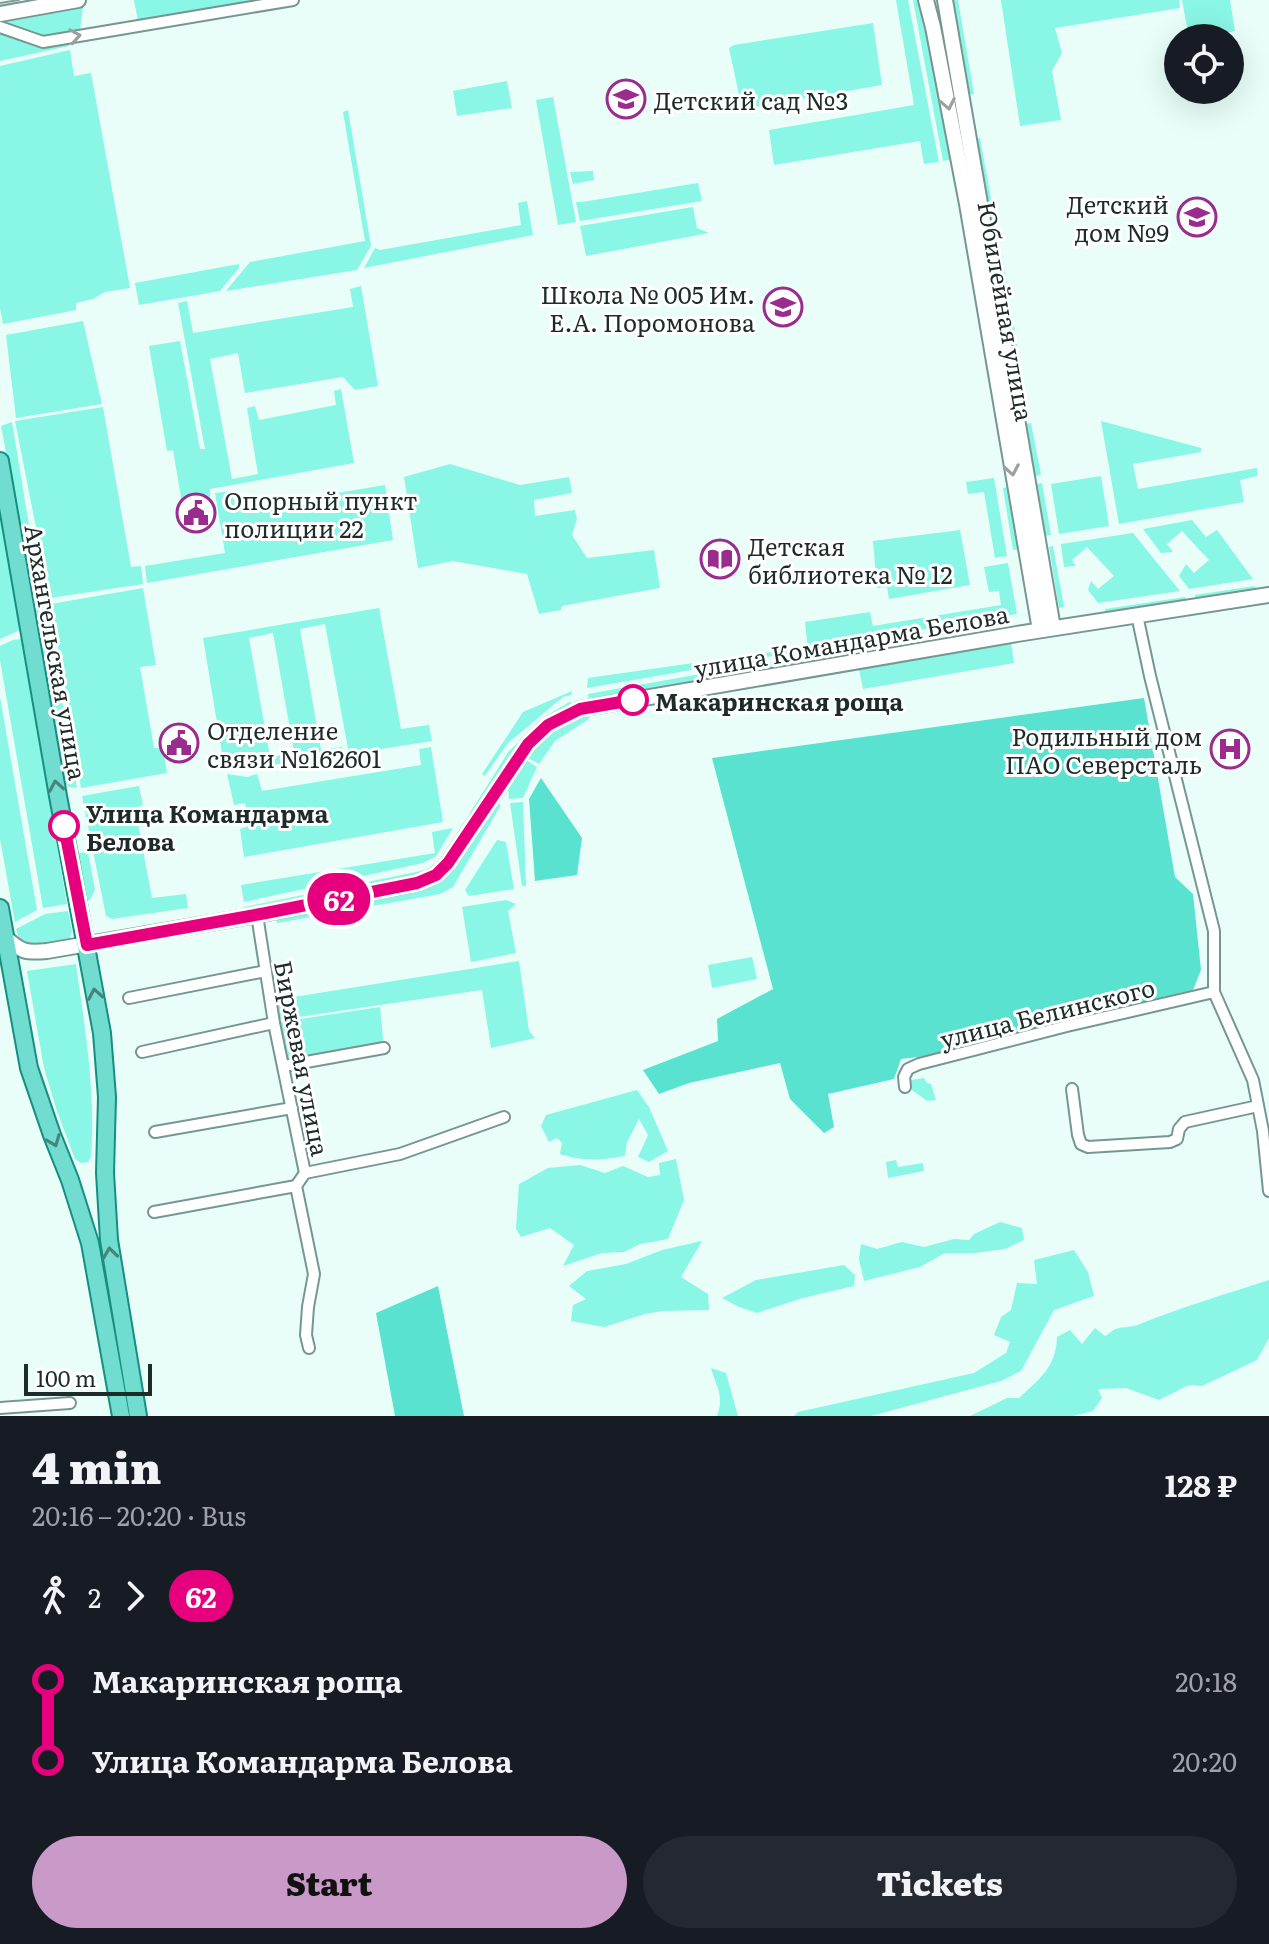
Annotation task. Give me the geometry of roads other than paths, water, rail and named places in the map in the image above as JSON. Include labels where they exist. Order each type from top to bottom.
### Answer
[{"type":"main road","points":[[0,14],[78,0]]},
{"type":"main road","name":"Юбилейная улица","points":[[926,0],[961,138]]},
{"type":"main road","name":"Юбилейная улица","points":[[945,0],[961,138],[1046,629]]},
{"type":"main road","name":"Архангельская улица","points":[[0,465],[106,1065],[106,1207],[114,1331]]},
{"type":"main road","name":"улица Командарма Белова","points":[[5,937],[22,951],[31,953],[257,915],[417,883],[436,875],[448,863],[528,744],[548,725],[580,709],[1046,629],[1269,595]]},
{"type":"main road","points":[[0,908],[29,1068],[82,1212],[97,1277],[138,1416]]},
{"type":"main road","points":[[114,1331],[121,1416]]},
{"type":"street","points":[[0,27],[43,42],[293,0]]},
{"type":"street","points":[[1137,615],[1214,931],[1214,992],[1253,1080],[1263,1131],[1269,1191]]},
{"type":"street","name":"Биржевая улица","points":[[257,915],[274,1023],[305,1173],[296,1186],[314,1274],[306,1335],[309,1348]]},
{"type":"street","points":[[129,998],[266,971]]},
{"type":"street","name":"улица Белинского","points":[[905,1087],[904,1077],[908,1069],[919,1064],[1214,992]]},
{"type":"street","points":[[142,1052],[274,1023]]},
{"type":"street","points":[[284,1066],[384,1048]]},
{"type":"street","points":[[1072,1089],[1078,1135],[1081,1144],[1088,1147],[1170,1142],[1177,1139],[1179,1129],[1185,1122],[1258,1106]]},
{"type":"street","points":[[155,1132],[292,1108]]},
{"type":"street","points":[[305,1173],[400,1154],[504,1117]]},
{"type":"street","points":[[154,1212],[296,1186]]},
{"type":"street","points":[[0,1408],[70,1403]]},
{"type":"tram line","points":[[0,3],[19,0]]},
{"type":"place","name":"Детский сад №3","points":[[626,99]]},
{"type":"place","name":"Детский дом №9","points":[[1197,217]]},
{"type":"place","name":"Школа № 005 Им. Е.А. Поромонова","points":[[783,307]]},
{"type":"place","name":"Опорный пункт полиции 22","points":[[196,513]]},
{"type":"place","name":"Детская библиотека № 12","points":[[720,559]]},
{"type":"place","name":"Макаринская роща","points":[[633,700]]},
{"type":"place","name":"Отделение связи №162601","points":[[179,743]]},
{"type":"place","name":"Родильный дом ПАО Северсталь","points":[[1230,749]]},
{"type":"place","name":"Улица Командарма Белова","points":[[64,826]]}]
